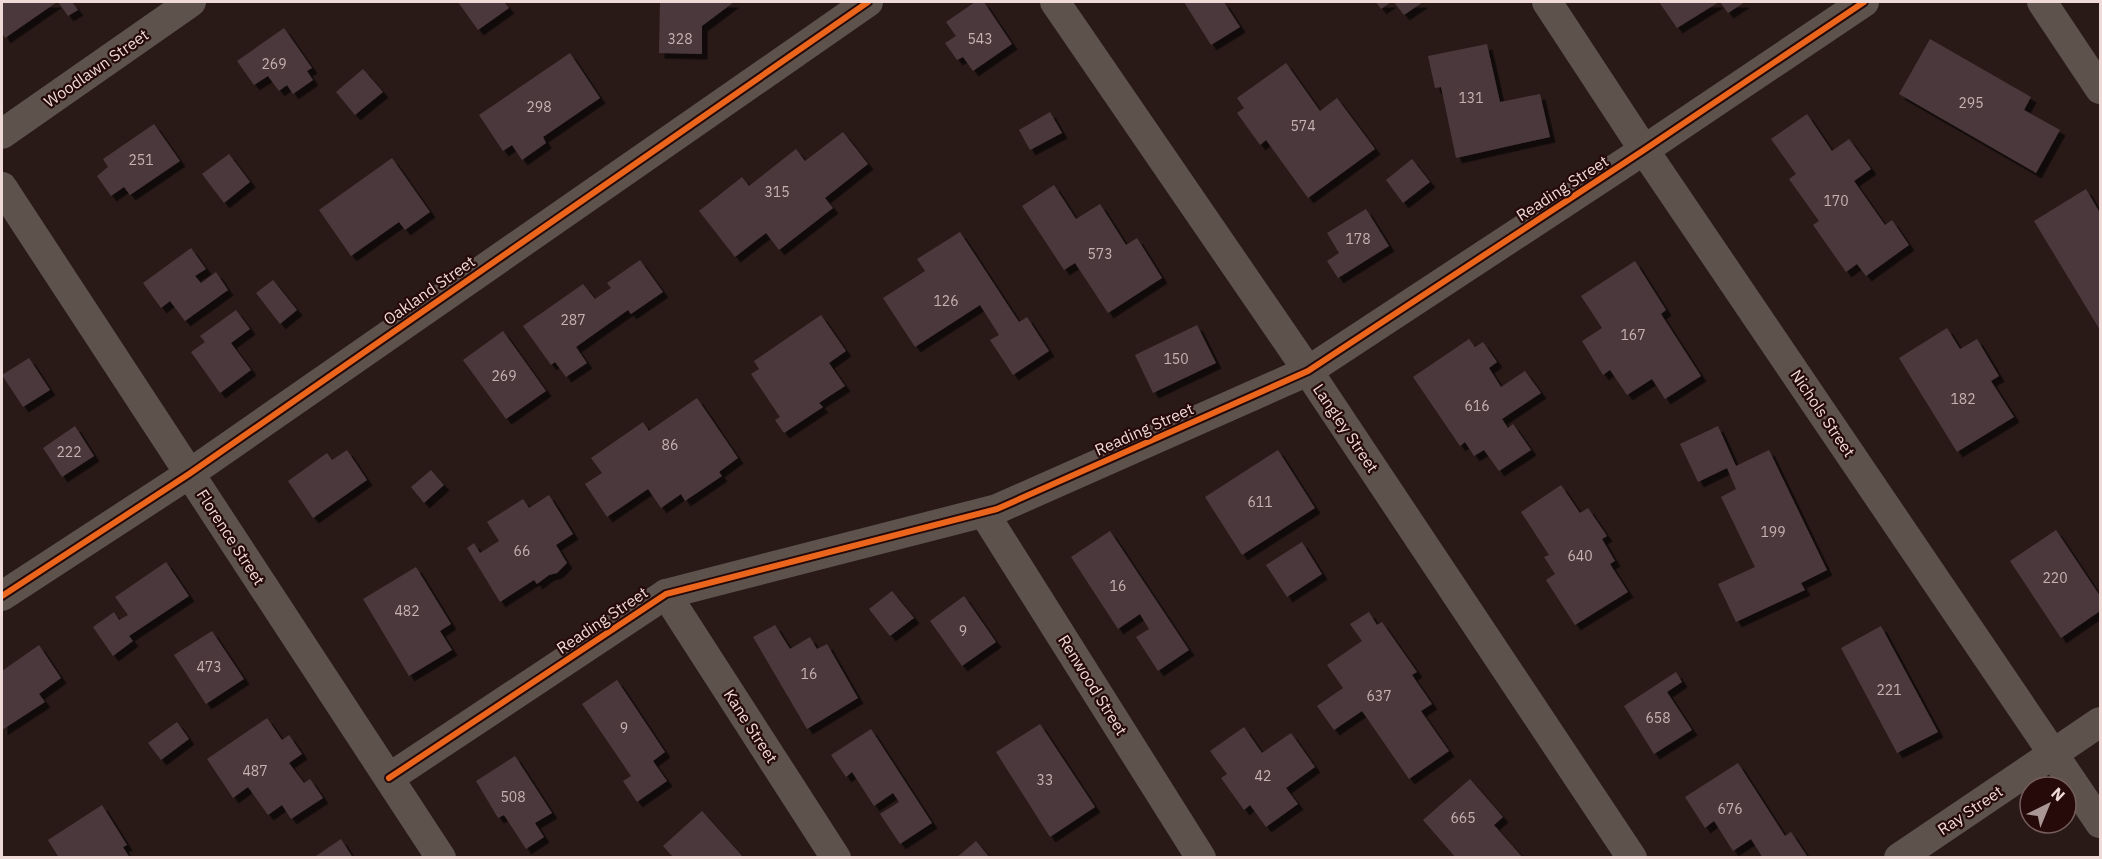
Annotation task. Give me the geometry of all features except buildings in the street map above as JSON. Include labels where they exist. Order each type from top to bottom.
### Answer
[{"type":"street","name":"Woodlawn Street","points":[[2,134],[191,2]]},
{"type":"street","name":"Oakland Street","points":[[2,596],[189,474],[868,2]]},
{"type":"street","name":"Langley Street","points":[[1055,2],[1308,371],[1632,858]]},
{"type":"street","name":"Nichols Street","points":[[1547,2],[1644,150],[2100,823]]},
{"type":"street","name":"Reading Street","points":[[389,778],[666,594],[984,513],[1308,371],[1864,2]]},
{"type":"street","points":[[2042,2],[2100,88]]},
{"type":"street","name":"Florence Street","points":[[2,187],[441,858]]},
{"type":"street","name":"Renwood Street","points":[[984,513],[1202,858]]},
{"type":"street","name":"Kane Street","points":[[666,594],[836,858]]},
{"type":"street","name":"Ray Street","points":[[1899,858],[2100,722]]},
{"type":"cycle path","points":[[2,596],[189,474],[868,2]]},
{"type":"cycle path","points":[[389,778],[666,594],[997,509],[1308,371],[1864,2]]}]
